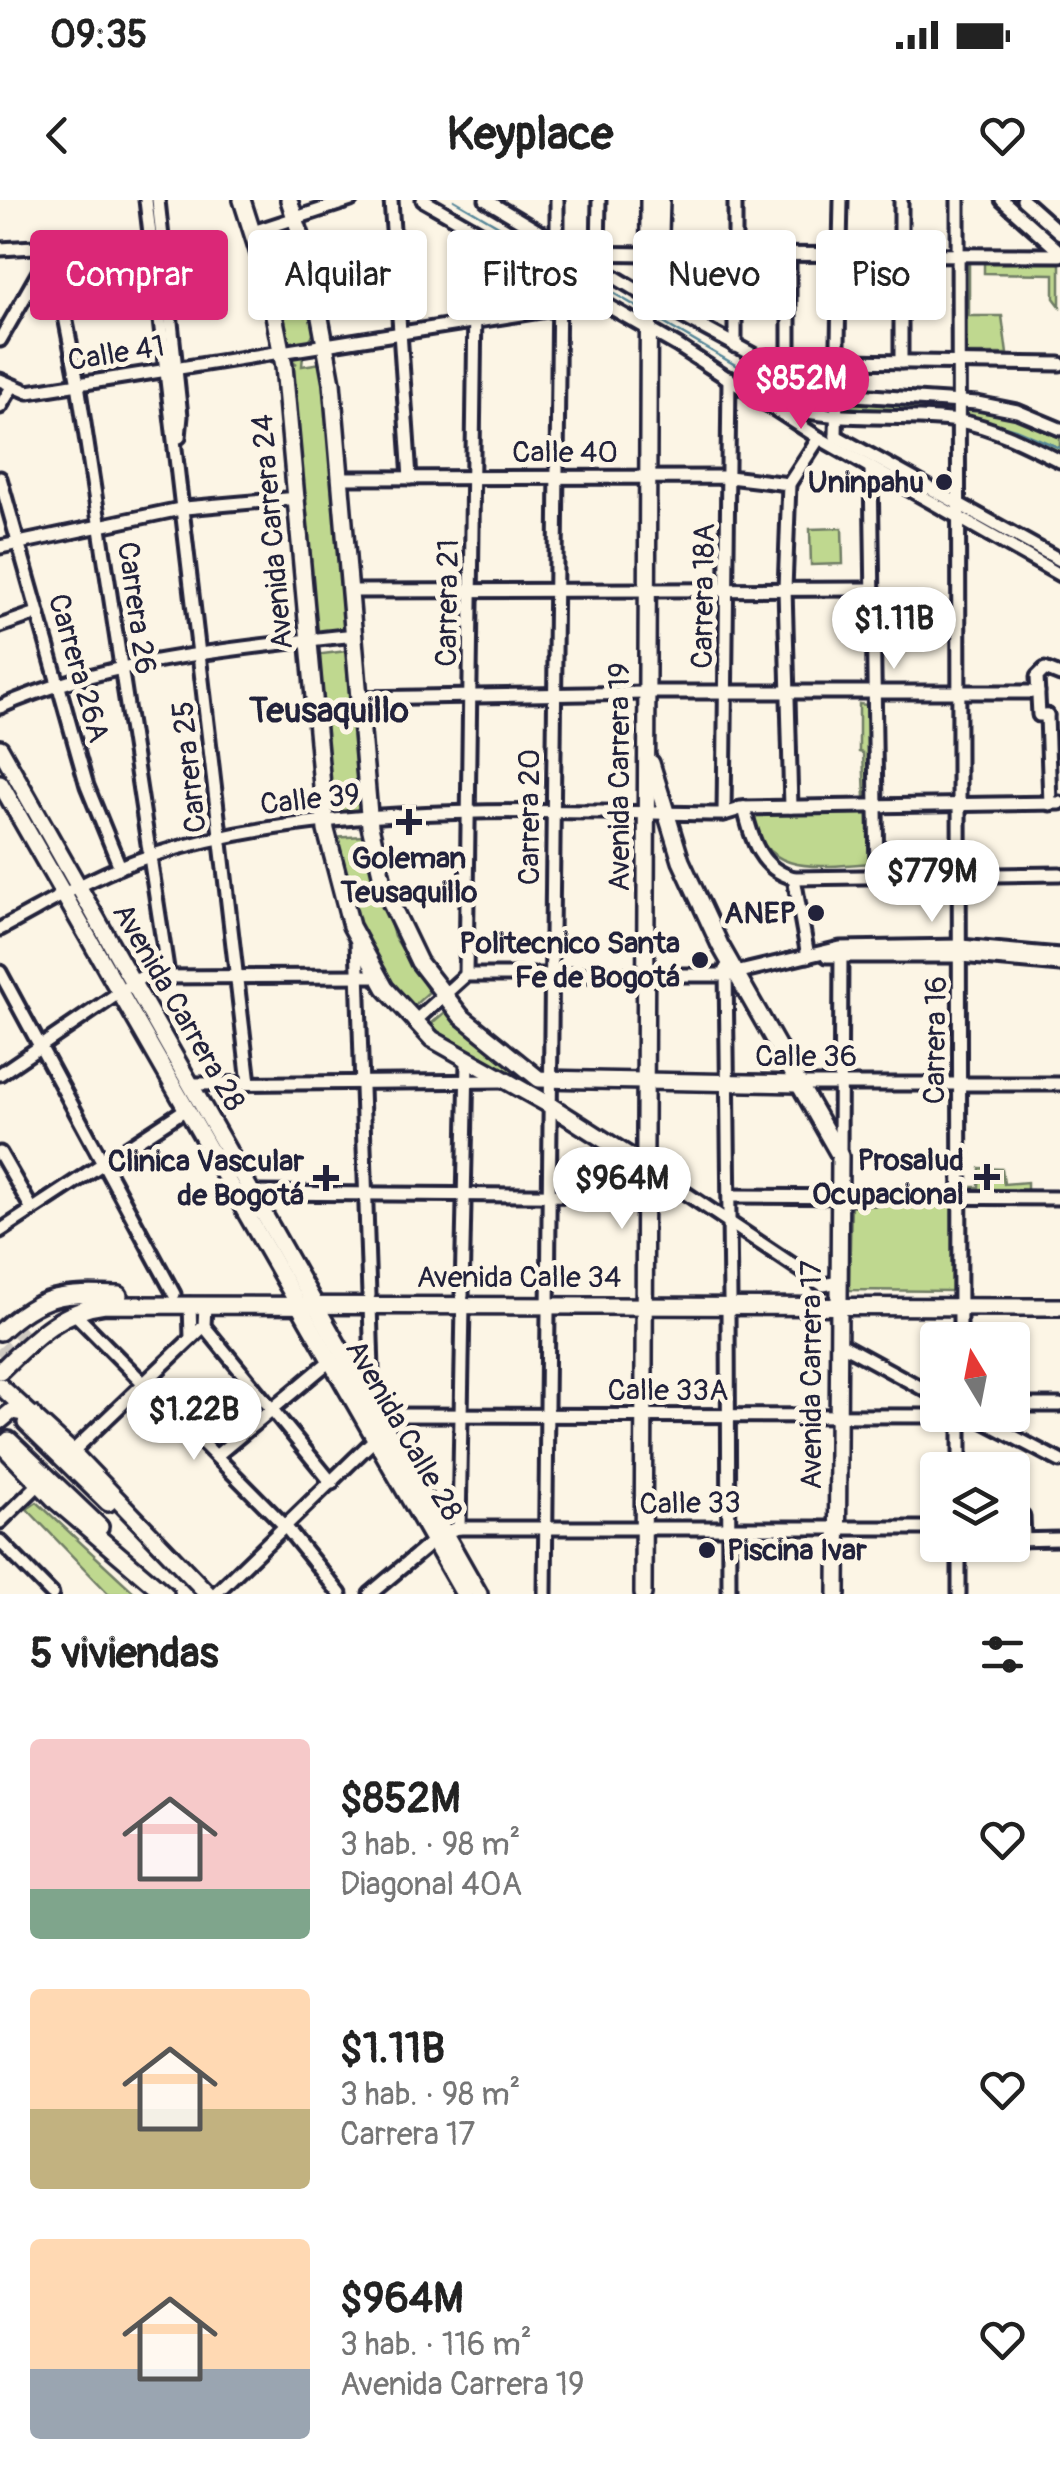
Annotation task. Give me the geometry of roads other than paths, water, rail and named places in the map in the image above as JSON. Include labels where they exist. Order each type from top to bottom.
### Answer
[{"type":"main road","name":"Avenida Carrera 24","points":[[242,200],[252,230]]},
{"type":"main road","points":[[289,200],[326,344],[374,852],[392,910],[413,954],[443,996],[512,1060],[539,1079],[552,1082]]},
{"type":"main road","name":"Avenida Carrera 19","points":[[649,200],[652,230]]},
{"type":"main road","name":"Avenida Carrera 19","points":[[658,230],[661,200]]},
{"type":"main road","name":"Avenida Carrera 24","points":[[274,320],[282,351],[298,498],[326,820],[340,893],[357,940],[377,976],[414,1022],[467,1062],[551,1106],[645,1166]]},
{"type":"main road","name":"Avenida Carrera 19","points":[[643,1594],[652,320]]},
{"type":"main road","points":[[651,745],[695,886],[732,975],[840,1156]]},
{"type":"main road","name":"Avenida Carrera 28","points":[[0,748],[253,1193],[303,1300]]},
{"type":"main road","name":"Avenida Carrera 28","points":[[2,792],[303,1300]]},
{"type":"main road","name":"Calle 36","points":[[552,1082],[798,1084]]},
{"type":"main road","name":"Avenida Carrera 17","points":[[837,1594],[840,1344],[833,1294],[840,1156]]},
{"type":"main road","name":"Avenida Calle 34","points":[[0,1332],[23,1311],[48,1298],[122,1295],[729,1302],[833,1294],[1060,1307]]},
{"type":"main road","points":[[28,1332],[68,1305],[122,1295]]},
{"type":"main road","name":"Avenida Calle 34","points":[[961,1302],[1060,1298]]},
{"type":"main road","name":"Avenida Calle 34","points":[[5,1366],[43,1330],[73,1312],[104,1304],[303,1300]]},
{"type":"main road","name":"Avenida Calle 28","points":[[303,1300],[376,1438],[446,1533],[464,1594]]},
{"type":"main road","name":"Avenida Calle 28","points":[[303,1300],[349,1369],[478,1594]]},
{"type":"main road","points":[[5,1366],[5,1389],[30,1419],[210,1594]]},
{"type":"main road","points":[[0,1421],[12,1411],[30,1419],[72,1452],[210,1594]]},
{"type":"main road","points":[[3,1444],[39,1484],[167,1594]]},
{"type":"main road","points":[[3,1444],[167,1594]]},
{"type":"street","name":"Carrera 25","points":[[146,200],[152,230]]},
{"type":"street","name":"Carrera 25","points":[[155,230],[158,200]]},
{"type":"street","points":[[259,230],[351,200]]},
{"type":"street","points":[[391,200],[410,478]]},
{"type":"street","points":[[422,200],[473,230]]},
{"type":"street","points":[[486,200],[537,230]]},
{"type":"street","points":[[558,200],[558,230]]},
{"type":"street","points":[[598,200],[598,230]]},
{"type":"street","points":[[735,200],[735,230]]},
{"type":"street","points":[[841,200],[841,230]]},
{"type":"street","points":[[901,200],[902,230]]},
{"type":"street","name":"Carrera 16","points":[[958,200],[960,1322]]},
{"type":"street","points":[[1002,200],[1060,253]]},
{"type":"street","points":[[1023,200],[1060,233]]},
{"type":"street","points":[[0,249],[30,249]]},
{"type":"street","points":[[946,254],[1060,253]]},
{"type":"street","points":[[0,340],[30,288]]},
{"type":"street","points":[[613,310],[772,403],[819,438],[959,518],[1059,568]]},
{"type":"street","name":"Carrera 26","points":[[66,320],[168,975]]},
{"type":"street","name":"Carrera 25","points":[[164,320],[249,1083]]},
{"type":"street","name":"Calle 41","points":[[6,384],[24,392],[481,320]]},
{"type":"street","name":"Carrera 20","points":[[546,1594],[560,320]]},
{"type":"street","points":[[685,320],[789,375],[840,396],[960,401],[1018,412],[1060,429]]},
{"type":"street","points":[[734,320],[734,346]]},
{"type":"street","points":[[789,320],[789,375]]},
{"type":"street","points":[[836,436],[840,320]]},
{"type":"street","points":[[901,320],[901,362]]},
{"type":"street","name":"Carrera 21","points":[[466,975],[474,321]]},
{"type":"street","points":[[840,362],[1060,364]]},
{"type":"street","name":"Carrera 18A","points":[[724,811],[730,590],[729,378]]},
{"type":"street","points":[[0,407],[6,384]]},
{"type":"street","points":[[772,403],[838,414],[959,420],[1014,439],[1060,461]]},
{"type":"street","points":[[791,807],[785,590],[788,484],[819,438],[836,436],[959,503],[1059,568]]},
{"type":"street","points":[[871,468],[878,876]]},
{"type":"street","name":"Calle 40","points":[[340,478],[730,477],[788,484]]},
{"type":"street","name":"Carrera 26A","points":[[0,478],[87,786],[120,867]]},
{"type":"street","points":[[0,546],[99,522],[185,508],[298,498]]},
{"type":"street","points":[[350,591],[872,589]]},
{"type":"street","points":[[0,626],[37,613]]},
{"type":"street","points":[[0,707],[56,685],[202,652],[354,635]]},
{"type":"street","points":[[1055,804],[1054,715],[1039,715],[1038,692],[1041,670],[1060,675]]},
{"type":"street","points":[[359,698],[1038,692]]},
{"type":"street","name":"Calle 39","points":[[0,929],[79,886],[149,856],[222,837],[326,820],[1055,804]]},
{"type":"street","points":[[744,808],[759,854],[772,868],[794,878],[1060,874]]},
{"type":"street","points":[[794,878],[808,956]]},
{"type":"street","points":[[349,1369],[361,1375],[372,1370],[357,940]]},
{"type":"street","points":[[414,1022],[466,975],[732,975],[841,952],[1060,955]]},
{"type":"street","points":[[840,1156],[841,952]]},
{"type":"street","points":[[1020,956],[1060,965]]},
{"type":"street","points":[[0,972],[174,1294]]},
{"type":"street","points":[[729,1594],[732,975]]},
{"type":"street","points":[[0,1074],[147,976],[377,976]]},
{"type":"street","points":[[370,1594],[446,1533],[460,1415],[467,1062]]},
{"type":"street","points":[[192,1084],[504,1081]]},
{"type":"street","name":"Calle 36","points":[[798,1084],[1060,1084]]},
{"type":"street","points":[[0,1231],[186,1108]]},
{"type":"street","points":[[0,1153],[32,1210]]},
{"type":"street","points":[[645,1166],[833,1294]]},
{"type":"street","points":[[253,1193],[645,1196]]},
{"type":"street","points":[[730,1196],[1060,1198]]},
{"type":"street","points":[[197,1305],[204,1326],[332,1483]]},
{"type":"street","points":[[191,1338],[197,1305]]},
{"type":"street","points":[[73,1312],[286,1526],[340,1594]]},
{"type":"street","points":[[72,1452],[204,1326]]},
{"type":"street","points":[[840,1344],[920,1386]]},
{"type":"street","points":[[216,1456],[332,1360]]},
{"type":"street","points":[[1030,1405],[1060,1405]]},
{"type":"street","name":"Calle 33A","points":[[375,1415],[920,1415]]},
{"type":"street","points":[[1005,1432],[1060,1461]]},
{"type":"street","points":[[210,1594],[376,1438]]},
{"type":"street","points":[[0,1522],[39,1484]]},
{"type":"street","name":"Calle 33","points":[[446,1533],[920,1528]]},
{"type":"street","points":[[1030,1540],[1060,1540]]},
{"type":"street","points":[[0,1541],[52,1594]]},
{"type":"street","points":[[959,1562],[959,1594]]},
{"type":"waterway","points":[[454,200],[633,305]]},
{"type":"waterway","points":[[658,320],[778,390],[830,405]]},
{"type":"waterway","points":[[843,407],[955,414]]},
{"type":"waterway","points":[[963,414],[1015,429],[1060,448]]},
{"type":"tunnel","points":[[0,1357],[28,1332]]},
{"type":"place","name":"Uninpahu","points":[[944,482]]},
{"type":"place","name":"Goleman Teusaquillo","points":[[409,822]]},
{"type":"place","name":"ANEP","points":[[816,913]]},
{"type":"place","name":"Politecnico Santa Fe de Bogotá","points":[[700,960]]},
{"type":"place","name":"Prosalud Ocupacional","points":[[987,1177]]},
{"type":"place","name":"Clinica Vascular de Bogotá","points":[[326,1178]]},
{"type":"place","name":"Piscina Ivar","points":[[707,1550]]},
{"type":"district","name":"Teusaquillo","points":[[329,710]]}]
